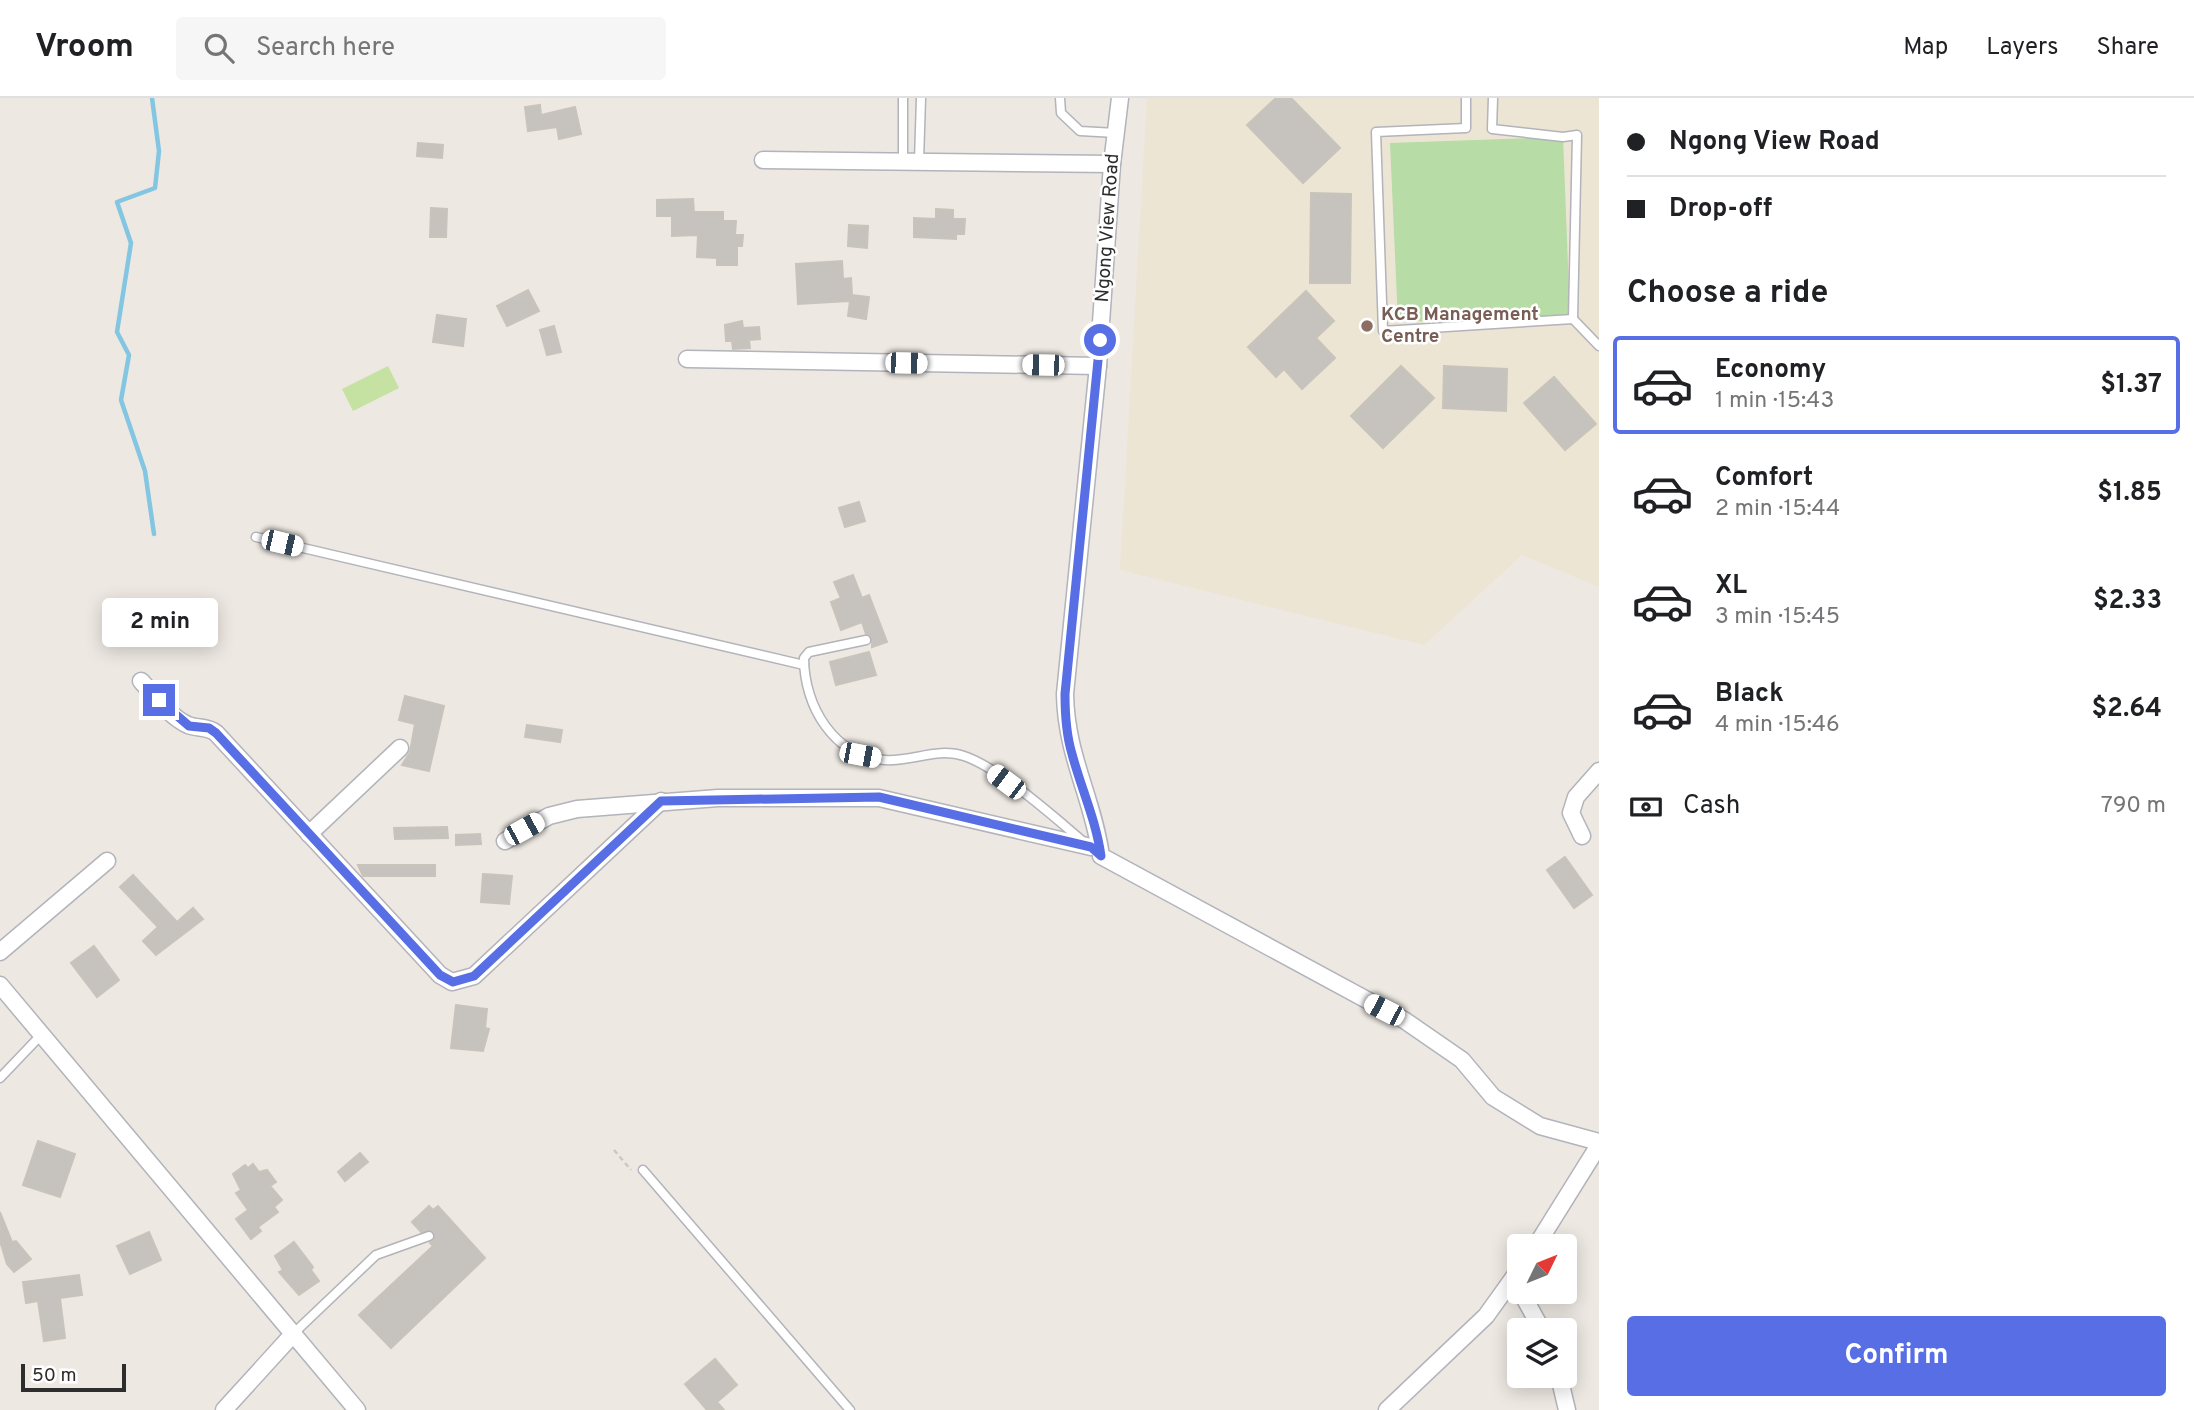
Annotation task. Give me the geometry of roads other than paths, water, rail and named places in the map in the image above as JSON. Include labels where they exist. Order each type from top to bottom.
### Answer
[{"type":"street","name":"Ngong View Road","points":[[1096,852],[1094,821],[1065,724],[1065,694],[1098,366],[1112,164],[1120,98]]},
{"type":"street","points":[[763,160],[1112,164]]},
{"type":"street","points":[[687,359],[1098,366]]},
{"type":"street","points":[[141,681],[189,726],[209,728],[216,733],[440,975],[453,982],[474,976],[661,801]]},
{"type":"street","points":[[309,834],[400,748]]},
{"type":"street","points":[[1582,836],[1571,813],[1576,797],[1599,771]]},
{"type":"street","points":[[505,841],[548,816],[577,809],[661,801],[879,797],[1096,852],[1404,1020],[1452,1051],[1493,1097],[1529,1120],[1563,1135],[1599,1144],[1543,1234]]},
{"type":"street","points":[[0,953],[107,861]]},
{"type":"street","points":[[0,985],[357,1410]]},
{"type":"street","points":[[1387,1410],[1507,1294]]},
{"type":"street","points":[[224,1410],[294,1333]]},
{"type":"street","points":[[1562,1388],[1567,1410]]},
{"type":"lane","points":[[903,98],[911,161]]},
{"type":"lane","points":[[911,161],[921,98]]},
{"type":"lane","points":[[1059,98],[1061,113],[1080,131],[1116,133]]},
{"type":"lane","points":[[1466,98],[1466,128],[1376,132],[1383,331],[1573,320]]},
{"type":"lane","points":[[1493,98],[1492,128],[1563,137],[1577,135],[1573,320],[1599,346]]},
{"type":"lane","points":[[256,537],[804,665]]},
{"type":"lane","points":[[866,640],[809,652],[804,658],[813,706],[825,726],[849,751],[887,760],[951,753],[966,757],[986,767],[1096,852]]},
{"type":"lane","points":[[0,1078],[41,1034]]},
{"type":"lane","points":[[643,1170],[850,1410]]},
{"type":"lane","points":[[294,1333],[376,1255],[429,1236]]},
{"type":"waterway","points":[[152,98],[159,151],[155,188],[117,202],[131,243],[117,332],[129,355],[121,400],[145,471],[154,534]]},
{"type":"place","name":"KCB Management Centre","points":[[1367,326]]}]
